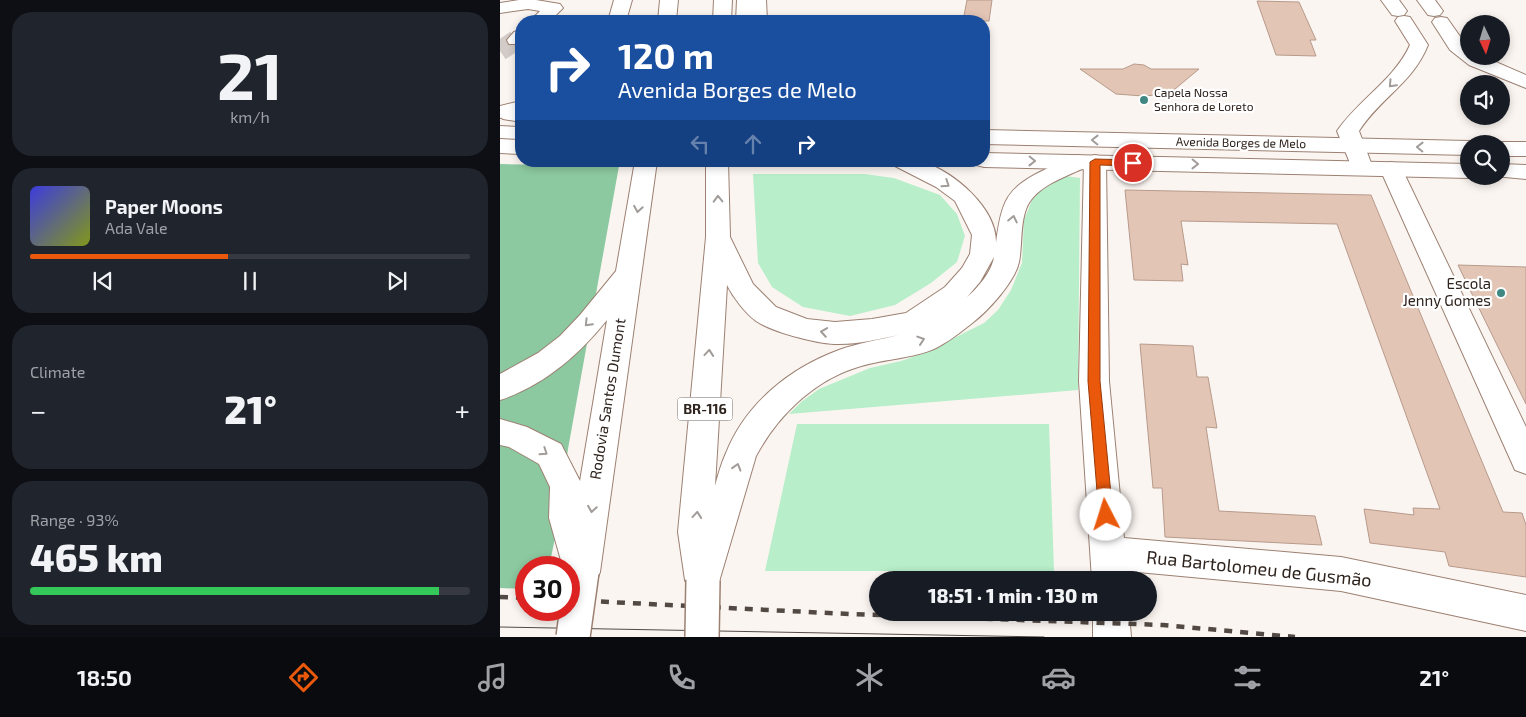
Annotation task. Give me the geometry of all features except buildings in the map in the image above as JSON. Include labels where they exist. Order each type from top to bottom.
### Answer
[{"type":"main road","points":[[619,15],[623,0]]},
{"type":"main road","points":[[628,15],[632,0]]},
{"type":"main road","points":[[668,15],[669,0]]},
{"type":"main road","points":[[722,15],[723,0]]},
{"type":"main road","points":[[746,0],[746,15]]},
{"type":"main road","points":[[757,0],[758,15]]},
{"type":"main road","points":[[500,8],[528,4],[554,8],[546,15]]},
{"type":"main road","points":[[1397,11],[1420,46],[1460,52]]},
{"type":"main road","points":[[1434,11],[1460,46]]},
{"type":"main road","points":[[500,22],[515,31]]},
{"type":"main road","points":[[1362,168],[1348,131],[1352,122],[1380,97],[1416,58],[1420,46]]},
{"type":"main road","points":[[1486,65],[1526,82]]},
{"type":"main road","points":[[500,112],[515,108]]},
{"type":"main road","points":[[500,122],[515,122]]},
{"type":"main road","name":"Avenida Borges de Melo","points":[[990,137],[1460,148]]},
{"type":"main road","points":[[1510,148],[1526,149]]},
{"type":"main road","name":"Avenida Borges de Melo","points":[[990,160],[1460,171]]},
{"type":"main road","points":[[718,237],[743,290],[766,314],[805,329],[873,341],[926,340],[960,318],[980,302],[995,282],[1006,264],[1012,218],[1019,198],[1033,184],[1086,162],[1094,381],[1110,567]]},
{"type":"main road","name":"Rodovia Santos Dumont","points":[[573,637],[645,167]]},
{"type":"main road","name":"BR-116","points":[[702,637],[703,580],[695,532],[718,237],[717,167]]},
{"type":"main road","points":[[703,580],[741,454],[756,427],[782,398],[811,375],[849,358],[873,341],[913,322],[954,294],[971,276],[983,254],[984,235],[974,213],[963,196],[944,182],[915,167]]},
{"type":"main road","points":[[1391,169],[1526,460]]},
{"type":"main road","points":[[1510,171],[1526,172]]},
{"type":"main road","points":[[500,388],[549,360],[574,338],[602,310],[628,270]]},
{"type":"main road","points":[[500,432],[516,436],[550,454],[566,487],[566,518],[582,572]]},
{"type":"main road","name":"Rua Bartolomeu de Gusmão","points":[[1110,567],[1341,574],[1526,613]]},
{"type":"green space","points":[[500,164],[515,164],[515,167],[619,167],[568,449],[551,556],[515,556],[515,589],[500,588]]},
{"type":"green space","points":[[753,174],[864,174],[894,178],[940,195],[957,214],[965,236],[957,262],[931,283],[895,305],[850,316],[803,307],[772,287],[758,263]]},
{"type":"green space","points":[[1065,176],[1080,178],[1078,390],[789,414],[801,402],[819,389],[870,368],[901,361],[924,353],[984,323],[998,310],[1011,290],[1022,263],[1024,220],[1034,195]]},
{"type":"green space","points":[[797,424],[1049,424],[1054,571],[765,571]]},
{"type":"tunnel","points":[[500,51],[515,41]]},
{"type":"tram line","points":[[500,627],[1044,637]]},
{"type":"railway","points":[[500,597],[515,598]]},
{"type":"railway","points":[[580,601],[849,614],[1163,625],[1295,637]]},
{"type":"place","name":"Capela Nossa Senhora de Loreto","points":[[1144,100]]},
{"type":"place","name":"Escola Jenny Gomes","points":[[1501,293]]},
{"type":"route","points":[[1106,515],[1094,381],[1095,162],[1133,163]]}]
